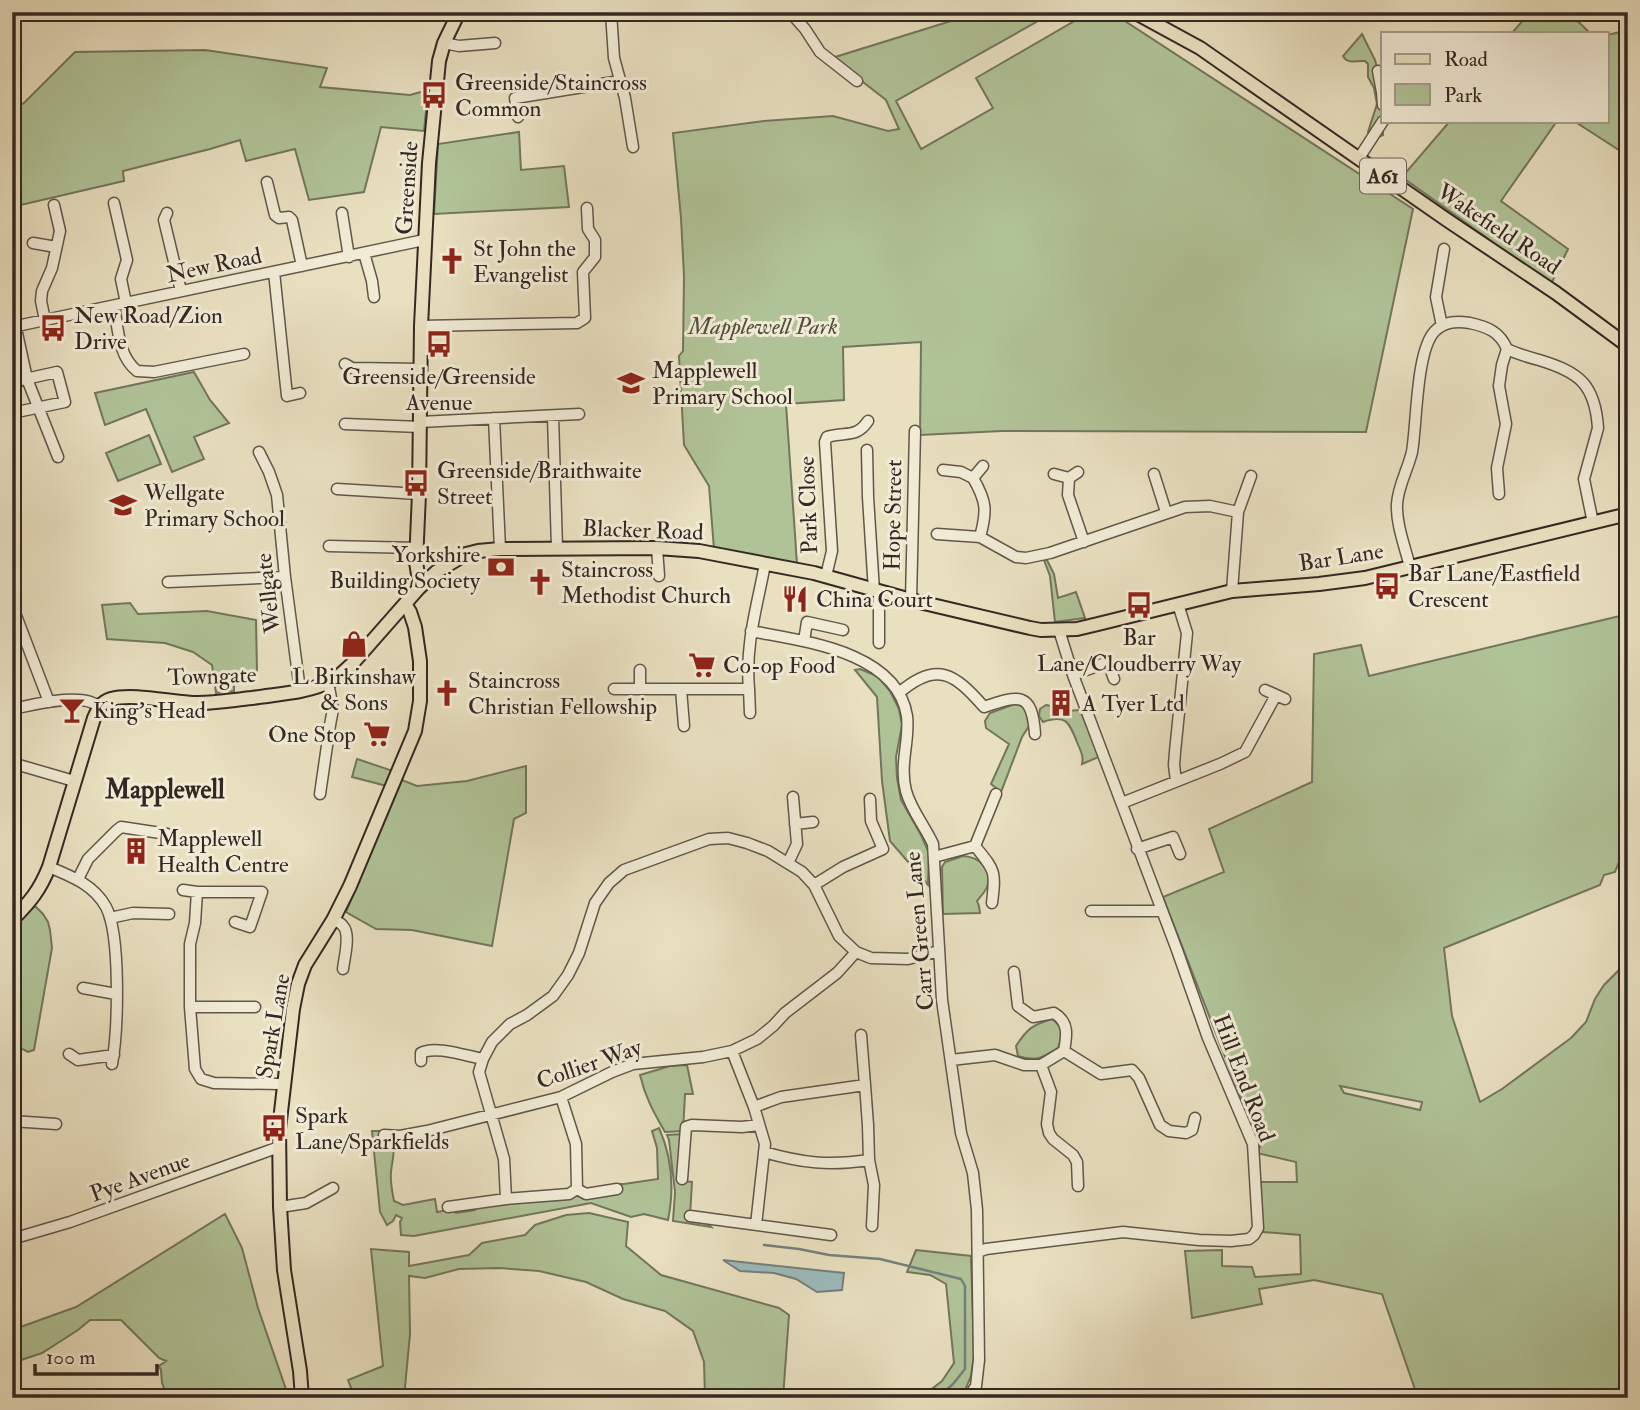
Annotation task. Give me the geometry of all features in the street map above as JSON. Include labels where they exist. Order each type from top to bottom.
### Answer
[{"type":"main road","name":"Wakefield Road","points":[[1134,12],[1200,48],[1556,293],[1628,346]]},
{"type":"main road","name":"Greenside","points":[[418,589],[416,562],[424,240],[439,61],[458,13]]},
{"type":"main road","name":"Bar Lane","points":[[1059,630],[1077,629],[1232,590],[1346,581],[1628,514]]},
{"type":"main road","name":"Blacker Road","points":[[418,589],[436,572],[478,551],[657,548],[699,551],[826,576],[911,600],[1030,628],[1059,630]]},
{"type":"main road","points":[[417,550],[436,572]]},
{"type":"main road","name":"Towngate","points":[[99,707],[109,699],[123,697],[192,703],[213,702],[300,690],[328,682],[352,664],[418,589]]},
{"type":"main road","name":"Spark Lane","points":[[302,1398],[284,1270],[280,1207],[279,1129],[284,1082],[298,984],[304,965],[351,886],[408,749],[418,715],[420,661],[415,627],[405,604]]},
{"type":"main road","points":[[12,920],[32,901],[42,885],[99,707]]},
{"type":"street","points":[[611,12],[614,58],[625,98],[633,146]]},
{"type":"street","points":[[790,12],[820,52],[857,81]]},
{"type":"street","points":[[444,43],[459,46],[495,43]]},
{"type":"street","points":[[1378,71],[1381,87]]},
{"type":"street","points":[[518,117],[515,98],[620,81]]},
{"type":"street","points":[[1359,158],[1382,122]]},
{"type":"street","points":[[267,183],[275,215],[292,220],[302,266]]},
{"type":"street","points":[[114,203],[127,260],[121,279],[126,303]]},
{"type":"street","points":[[44,320],[42,291],[52,268],[60,231],[54,205]]},
{"type":"street","points":[[421,326],[577,323],[585,318],[583,272],[594,257],[595,240],[588,229],[587,208]]},
{"type":"street","points":[[167,213],[164,220],[181,291]]},
{"type":"street","points":[[342,213],[349,257]]},
{"type":"street","name":"New Road","points":[[13,327],[424,240]]},
{"type":"street","points":[[33,243],[56,247]]},
{"type":"street","points":[[1442,326],[1436,297],[1444,249]]},
{"type":"street","points":[[364,253],[374,297]]},
{"type":"street","points":[[274,272],[287,396],[300,393]]},
{"type":"street","points":[[114,306],[122,350],[138,371],[154,372],[244,354]]},
{"type":"street","points":[[1410,567],[1397,501],[1412,453],[1419,377],[1425,354],[1432,335],[1442,326],[1453,322],[1493,330],[1499,334],[1507,349],[1558,366],[1576,376],[1589,389],[1598,420],[1584,479],[1593,523]]},
{"type":"street","points":[[13,327],[17,333],[27,379],[58,457]]},
{"type":"street","points":[[1499,494],[1497,468],[1506,424],[1499,386],[1507,349]]},
{"type":"street","points":[[345,364],[352,368],[421,369]]},
{"type":"street","points":[[12,382],[57,372],[65,402],[12,413]]},
{"type":"street","points":[[345,424],[420,425],[579,414]]},
{"type":"street","points":[[553,416],[556,548]]},
{"type":"street","points":[[494,418],[500,549]]},
{"type":"street","name":"Park Close","points":[[826,576],[832,551],[825,442],[831,435],[856,433],[862,430],[868,421]]},
{"type":"street","name":"Hope Street","points":[[911,600],[915,431]]},
{"type":"street","points":[[867,450],[879,643]]},
{"type":"street","name":"Wellgate","points":[[259,452],[277,495],[300,690]]},
{"type":"street","points":[[973,478],[983,466]]},
{"type":"street","points":[[943,470],[961,472],[973,478],[986,512],[980,537]]},
{"type":"street","points":[[1054,474],[1073,475],[1068,495],[1084,542]]},
{"type":"street","points":[[1154,474],[1166,512]]},
{"type":"street","points":[[1232,590],[1238,512],[1251,476]]},
{"type":"street","points":[[337,489],[419,494]]},
{"type":"street","points":[[937,534],[980,537],[1016,557],[1026,558],[1050,553],[1185,507],[1198,505],[1238,512]]},
{"type":"street","points":[[329,546],[417,550]]},
{"type":"street","points":[[657,548],[659,576]]},
{"type":"street","points":[[750,713],[748,653],[765,564]]},
{"type":"street","points":[[168,582],[285,577]]},
{"type":"street","points":[[1176,781],[1174,765],[1187,633],[1178,604]]},
{"type":"street","points":[[12,605],[49,702]]},
{"type":"street","points":[[804,641],[807,622],[843,630]]},
{"type":"street","points":[[1059,630],[1073,675],[1162,912],[1091,911]]},
{"type":"street","points":[[751,631],[804,641],[860,660],[890,680],[899,693],[921,678],[931,675],[948,676],[964,685],[984,707],[1017,699],[1030,707],[1034,715],[1035,734]]},
{"type":"street","points":[[1073,675],[1108,662],[1114,679]]},
{"type":"street","points":[[640,670],[640,689]]},
{"type":"street","points":[[320,794],[333,709],[328,682]]},
{"type":"street","points":[[614,689],[749,689]]},
{"type":"street","points":[[681,690],[684,726]]},
{"type":"street","points":[[1122,803],[1245,752],[1280,697],[1265,690]]},
{"type":"street","name":"Carr Green Lane","points":[[899,693],[907,721],[904,762],[906,790],[933,844],[942,1000],[961,1133],[973,1172],[978,1252],[979,1360],[976,1386],[968,1398]]},
{"type":"street","points":[[12,706],[17,708],[82,700],[92,701],[99,707]]},
{"type":"street","points":[[12,762],[74,781]]},
{"type":"street","points":[[975,846],[996,794]]},
{"type":"street","points":[[788,863],[797,844],[793,797]]},
{"type":"street","points":[[814,885],[843,867],[883,849],[871,821],[870,799]]},
{"type":"street","points":[[795,824],[813,822]]},
{"type":"street","points":[[78,878],[88,859],[121,827],[167,834]]},
{"type":"street","points":[[1138,849],[1173,837],[1180,854]]},
{"type":"street","points":[[506,1199],[503,1159],[479,1072],[483,1059],[492,1042],[510,1024],[553,996],[579,953],[594,903],[609,883],[624,870],[709,839],[728,838],[768,851],[802,872],[814,885],[839,936],[856,952],[872,958],[908,959],[939,951]]},
{"type":"street","points":[[934,857],[975,846]]},
{"type":"street","points":[[975,846],[991,866],[995,878],[992,902]]},
{"type":"street","points":[[49,867],[78,878],[99,897],[110,918],[114,947],[117,1023],[113,1060],[78,1060],[69,1054]]},
{"type":"street","points":[[183,890],[262,892],[250,927],[235,922]]},
{"type":"street","points":[[197,892],[195,923],[190,944],[190,1007],[195,1069],[201,1079],[214,1083],[284,1082]]},
{"type":"street","name":"Hill End Road","points":[[978,1252],[1123,1232],[1231,1241],[1249,1238],[1258,1228],[1253,1144],[1208,1038],[1162,912]]},
{"type":"street","points":[[110,918],[133,913],[169,914]]},
{"type":"street","points":[[333,920],[343,924],[346,931],[343,969]]},
{"type":"street","name":"Collier Way","points":[[384,1135],[400,1136],[427,1132],[561,1097],[632,1064],[704,1057],[732,1051],[757,1039],[808,993],[837,973],[856,952]]},
{"type":"street","points":[[951,1060],[995,1055],[1024,1065],[1041,1065],[1064,1051],[1066,1025],[1061,1017],[1054,1013],[1032,1017],[1018,1006],[1014,972]]},
{"type":"street","points":[[83,988],[116,994]]},
{"type":"street","points":[[190,1007],[256,1007]]},
{"type":"street","points":[[861,1035],[869,1160],[874,1185],[872,1226]]},
{"type":"street","points":[[421,1061],[421,1053],[428,1049],[483,1059]]},
{"type":"street","points":[[732,1051],[765,1144],[756,1225]]},
{"type":"street","points":[[1064,1051],[1101,1074],[1132,1070],[1139,1078],[1160,1125],[1169,1131],[1185,1133],[1192,1130],[1195,1118]]},
{"type":"street","points":[[1041,1065],[1051,1092],[1047,1124],[1049,1133],[1077,1162],[1078,1186]]},
{"type":"street","points":[[754,1107],[781,1097],[864,1085]]},
{"type":"street","points":[[561,1097],[576,1144],[578,1189]]},
{"type":"street","points":[[12,1121],[56,1124]]},
{"type":"street","points":[[682,1179],[686,1127],[759,1125]]},
{"type":"street","name":"Pye Avenue","points":[[12,1239],[70,1222],[279,1147]]},
{"type":"street","points":[[764,1152],[795,1161],[831,1164],[869,1160]]},
{"type":"street","points":[[280,1207],[306,1203],[333,1188]]},
{"type":"street","points":[[578,1189],[586,1194],[617,1189]]},
{"type":"street","points":[[448,1207],[569,1194],[578,1189]]},
{"type":"street","points":[[690,1216],[831,1235]]},
{"type":"green space","name":"Mapplewell Park","points":[[980,12],[1054,12],[896,101],[921,149],[993,108],[976,78],[1090,12],[1111,12],[1413,209],[1366,432],[1002,431],[920,435],[921,342],[843,347],[844,400],[786,404],[797,564],[714,549],[709,486],[684,445],[679,356],[683,351],[684,276],[673,133],[764,121],[833,116],[888,131],[899,129],[886,100],[832,58]]},
{"type":"green space","points":[[1530,12],[1568,12],[1589,32],[1513,32]]},
{"type":"green space","points":[[1624,31],[1628,33],[1628,156],[1576,122],[1608,122],[1608,35]]},
{"type":"green space","points":[[1362,34],[1375,60],[1381,81],[1383,135],[1376,138],[1368,132],[1377,104],[1374,88],[1368,77],[1368,64],[1365,61],[1350,61],[1343,56]]},
{"type":"green space","points":[[205,50],[327,68],[320,87],[410,95],[428,90],[424,131],[381,127],[364,192],[309,200],[295,149],[246,161],[240,140],[123,171],[124,181],[12,207],[12,109],[24,103],[75,52]]},
{"type":"green space","points":[[1449,122],[1556,122],[1501,201],[1568,249],[1551,284],[1402,177]]},
{"type":"green space","points":[[519,132],[521,170],[564,166],[569,207],[434,214],[438,144]]},
{"type":"green space","points":[[194,372],[210,400],[229,423],[194,437],[204,459],[172,472],[146,409],[105,425],[95,393]]},
{"type":"green space","points":[[149,435],[161,464],[118,481],[106,453]]},
{"type":"green space","points":[[1044,560],[1047,560],[1054,574],[1058,598],[1076,592],[1085,618],[1055,622],[1050,576]]},
{"type":"green space","points":[[130,603],[138,614],[207,611],[256,620],[257,671],[234,674],[234,691],[216,693],[212,665],[193,652],[165,643],[107,639],[102,605]]},
{"type":"green space","points":[[1628,614],[1628,840],[1615,872],[1604,875],[1600,885],[1444,948],[1452,1016],[1480,1102],[1571,1038],[1586,1022],[1604,985],[1628,961],[1628,1398],[1418,1398],[1382,1294],[1314,1280],[1259,1289],[1262,1304],[1192,1318],[1185,1251],[1222,1250],[1222,1266],[1252,1267],[1255,1277],[1301,1274],[1300,1235],[1263,1232],[1258,1182],[1297,1182],[1296,1162],[1257,1153],[1260,1147],[1163,897],[1224,872],[1209,829],[1312,782],[1314,654],[1361,645],[1369,676]],"holes":[[[1340,1086],[1422,1102],[1420,1110],[1344,1093]]]},
{"type":"green space","points":[[860,669],[877,676],[890,691],[899,709],[902,725],[896,757],[897,778],[901,800],[929,853],[928,885],[890,841],[882,781],[877,697],[855,670]]},
{"type":"green space","points":[[1015,704],[1029,712],[1031,723],[1022,737],[1001,792],[991,784],[1009,744],[986,728],[985,721],[990,713]]},
{"type":"green space","points":[[1046,705],[1051,706],[1052,712],[1080,710],[1101,756],[1082,764],[1081,753],[1069,725],[1057,719],[1043,722],[1039,716],[1040,709]]},
{"type":"green space","points":[[357,759],[393,771],[387,786],[352,777]]},
{"type":"green space","points":[[526,766],[526,813],[514,819],[492,946],[412,930],[376,929],[346,912],[402,780],[417,786],[467,781]]},
{"type":"green space","points":[[963,856],[974,859],[987,870],[989,881],[977,901],[980,913],[943,914],[942,867],[945,862]]},
{"type":"green space","points":[[35,906],[48,922],[52,948],[34,1050],[28,1052],[12,1044],[12,926]]},
{"type":"green space","points":[[1052,1019],[1061,1032],[1058,1048],[1039,1058],[1018,1056],[1016,1046],[1027,1032]]},
{"type":"green space","points":[[687,1065],[693,1094],[685,1094],[683,1131],[665,1132],[647,1098],[640,1075],[670,1066]]},
{"type":"green space","points":[[659,1128],[667,1150],[671,1174],[668,1220],[644,1214],[631,1217],[591,1203],[414,1236],[401,1235],[402,1218],[396,1215],[387,1225],[380,1212],[372,1131],[383,1131],[393,1145],[391,1179],[394,1201],[403,1205],[435,1199],[437,1212],[453,1209],[456,1213],[475,1210],[478,1206],[621,1191],[620,1184],[658,1179],[657,1148],[652,1131]]},
{"type":"green space","points":[[684,1134],[682,1181],[692,1182],[690,1216],[701,1218],[711,1227],[673,1221],[675,1192],[667,1135]]},
{"type":"green space","points":[[589,1213],[628,1222],[626,1246],[661,1275],[779,1308],[789,1315],[783,1398],[705,1398],[704,1362],[693,1331],[665,1311],[623,1299],[586,1282],[539,1271],[499,1268],[459,1269],[425,1278],[409,1276],[410,1334],[404,1398],[355,1398],[348,1380],[383,1366],[371,1249],[409,1252],[409,1266],[469,1255],[482,1243],[525,1235],[535,1225],[566,1215]]},
{"type":"green space","points":[[225,1214],[242,1248],[258,1308],[289,1398],[168,1398],[159,1366],[166,1361],[159,1358],[121,1320],[90,1320],[42,1353],[12,1363],[12,1330],[76,1307]]},
{"type":"green space","points":[[916,1250],[971,1256],[974,1356],[971,1376],[964,1393],[958,1398],[920,1398],[942,1381],[954,1363],[946,1284],[930,1275],[907,1272]]},
{"type":"water","points":[[723,1260],[844,1273],[842,1290],[817,1292],[796,1279],[774,1273],[740,1271]]},
{"type":"waterway","points":[[764,1245],[829,1255],[880,1259],[961,1279],[965,1286],[965,1369],[937,1398]]},
{"type":"place","name":"Greenside/Staincross Common","points":[[434,95]]},
{"type":"place","name":"St John the Evangelist","points":[[452,261]]},
{"type":"place","name":"New Road/Zion Drive","points":[[53,328]]},
{"type":"place","name":"Greenside/Greenside Avenue","points":[[439,344]]},
{"type":"place","name":"Mapplewell Primary School","points":[[631,383]]},
{"type":"place","name":"Greenside/Braithwaite Street","points":[[416,483]]},
{"type":"place","name":"Wellgate Primary School","points":[[123,505]]},
{"type":"place","name":"Yorkshire Building Society","points":[[501,567]]},
{"type":"place","name":"Staincross Methodist Church","points":[[540,582]]},
{"type":"place","name":"Bar Lane/Eastfield Crescent","points":[[1387,586]]},
{"type":"place","name":"China Court","points":[[795,599]]},
{"type":"place","name":"Bar Lane/Cloudberry Way","points":[[1139,605]]},
{"type":"place","name":"L Birkinshaw & Sons","points":[[354,644]]},
{"type":"place","name":"Co-op Food","points":[[702,665]]},
{"type":"place","name":"Staincross Christian Fellowship","points":[[447,693]]},
{"type":"place","name":"A Tyer Ltd","points":[[1061,703]]},
{"type":"place","name":"King's Head","points":[[72,710]]},
{"type":"place","name":"One Stop","points":[[377,734]]},
{"type":"place","name":"Mapplewell Health Centre","points":[[136,851]]},
{"type":"place","name":"Spark Lane/Sparkfields","points":[[274,1128]]},
{"type":"district","name":"Mapplewell","points":[[165,790]]}]
